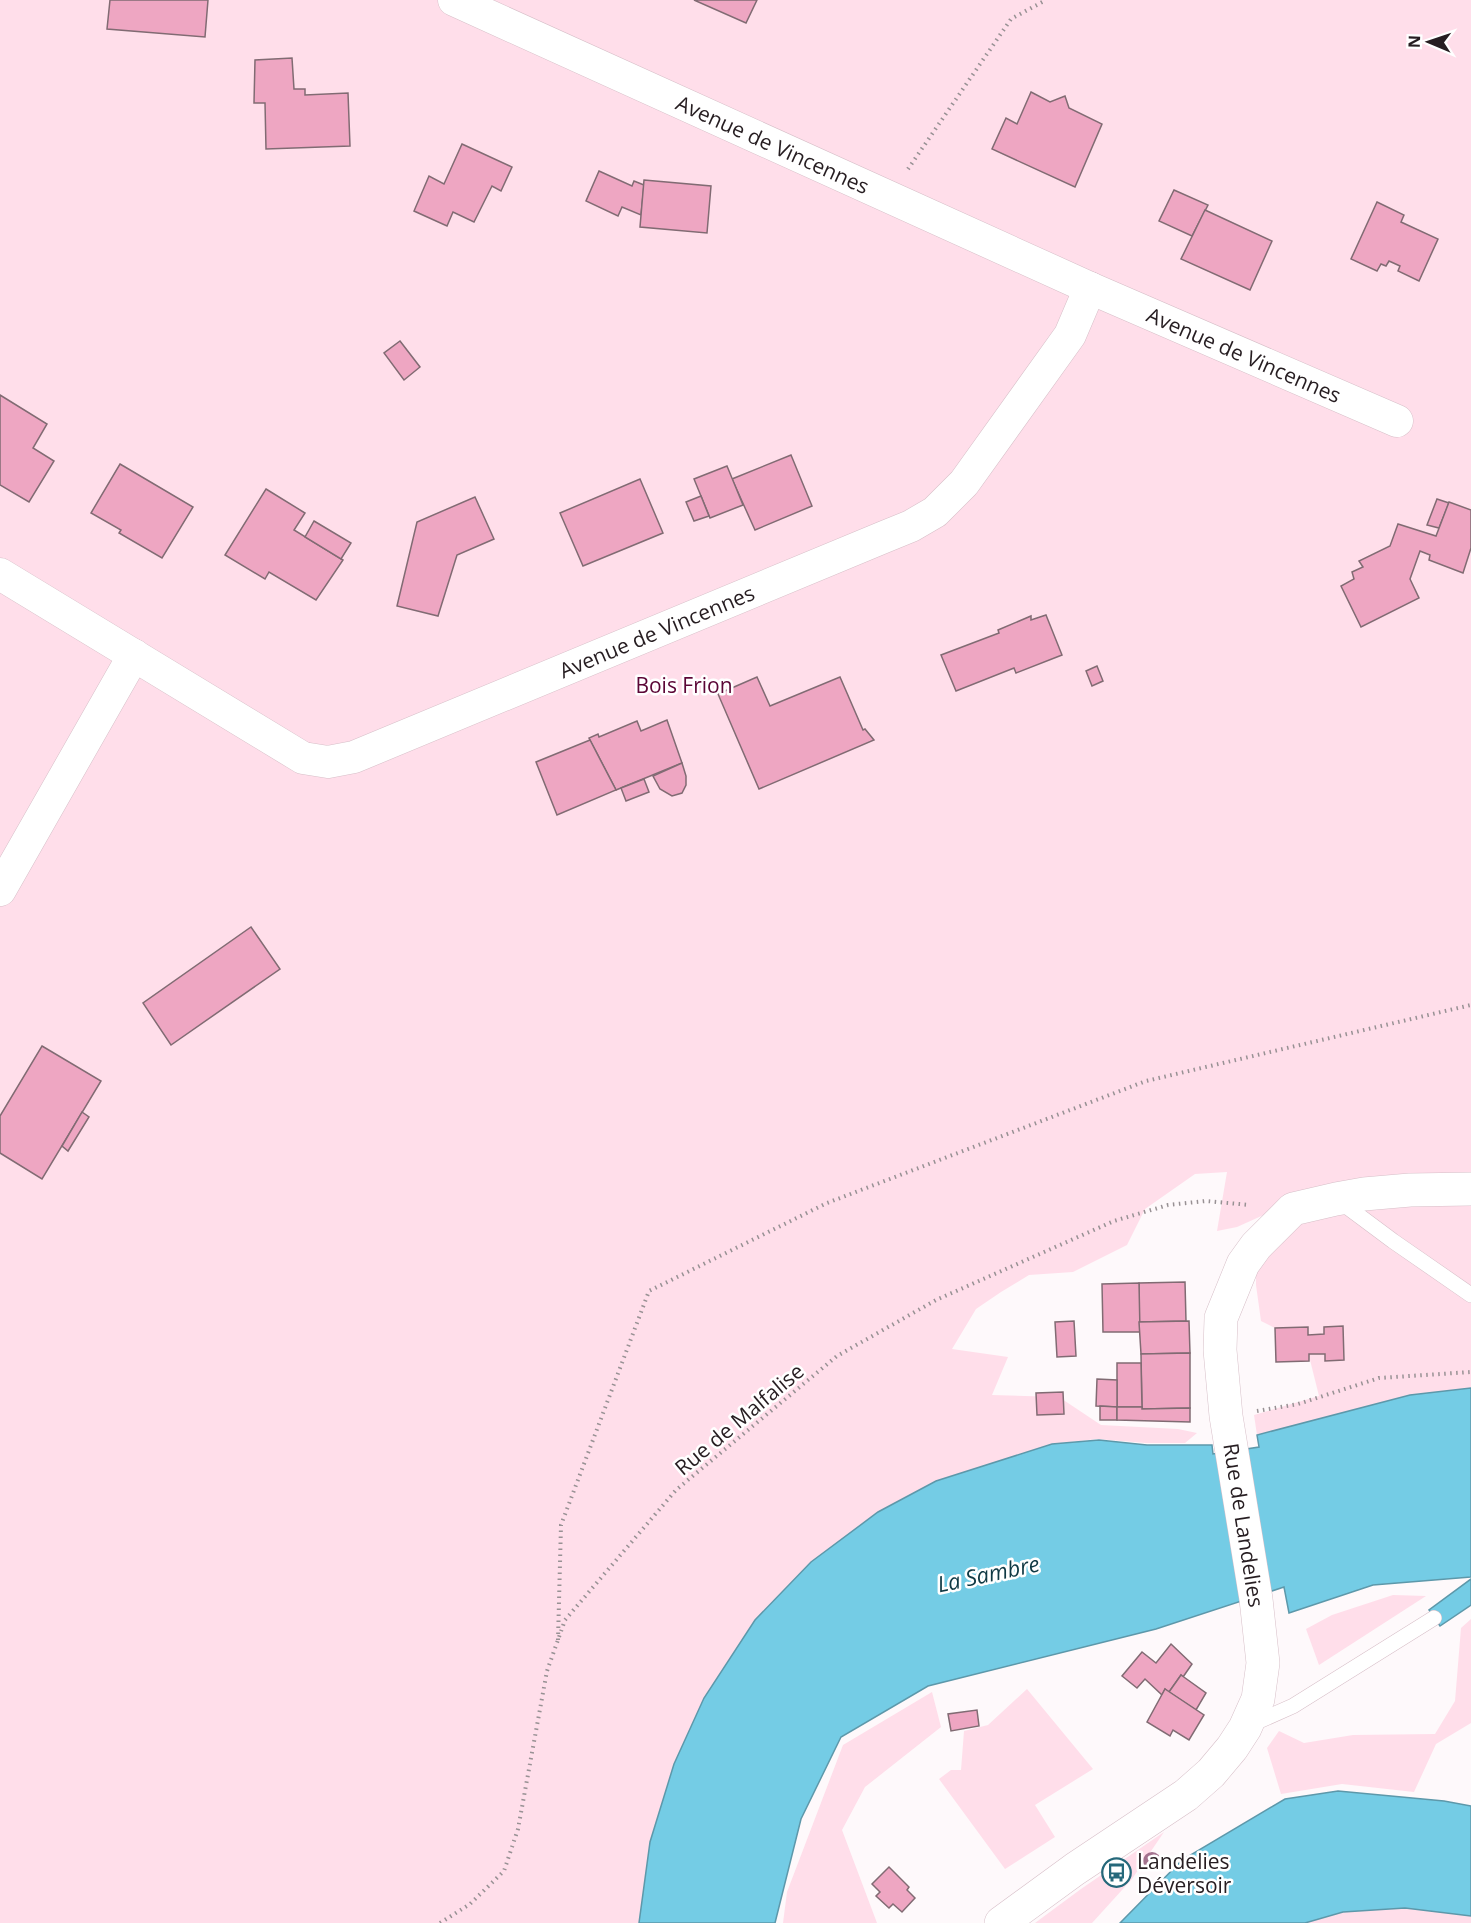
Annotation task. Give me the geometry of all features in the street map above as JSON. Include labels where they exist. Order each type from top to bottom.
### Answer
[{"type":"main road","points":[[1293,1209],[1336,1199],[1410,1190],[1471,1189]]},
{"type":"main road","name":"Rue de Landelies","points":[[1001,1923],[1075,1869],[1186,1795],[1211,1773],[1232,1748],[1245,1728],[1258,1699],[1263,1663],[1256,1599],[1226,1416],[1220,1350],[1221,1318],[1243,1264],[1256,1246],[1293,1209]]},
{"type":"street","name":"Avenue de Vincennes","points":[[454,0],[1090,288],[1397,421]]},
{"type":"street","name":"Avenue de Vincennes","points":[[0,574],[303,758],[328,762],[354,757],[902,529],[935,512],[964,483],[1070,335],[1090,288]]},
{"type":"street","points":[[0,890],[134,655]]},
{"type":"lane","points":[[1336,1199],[1471,1295]]},
{"type":"lane","points":[[1245,1728],[1293,1706],[1434,1618]]},
{"type":"path","points":[[889,197],[1011,19],[1046,0]]},
{"type":"path","points":[[558,1640],[561,1525],[650,1291],[827,1203],[1146,1081],[1471,1005]]},
{"type":"path","name":"Rue de Malfalise","points":[[440,1923],[470,1904],[504,1871],[518,1829],[547,1671],[565,1620],[676,1490],[837,1356],[936,1300],[1114,1221],[1168,1205],[1206,1201],[1293,1209]]},
{"type":"path","points":[[1226,1416],[1298,1404],[1379,1378],[1471,1372]]},
{"type":"green space","name":"Bois Frion","points":[[0,0],[1471,0],[1471,1388],[1410,1395],[1257,1435],[1254,1415],[1319,1396],[1306,1344],[1261,1321],[1256,1285],[1256,1246],[1277,1209],[1237,1227],[1217,1231],[1227,1172],[1195,1174],[1145,1209],[1127,1245],[1073,1272],[1029,1275],[1001,1292],[976,1309],[952,1349],[1008,1357],[992,1395],[1059,1397],[1101,1425],[1178,1429],[1197,1433],[1185,1443],[1097,1439],[1052,1444],[937,1481],[878,1512],[755,1620],[704,1698],[674,1764],[650,1842],[639,1923],[0,1923]]},
{"type":"green space","points":[[1393,1595],[1426,1596],[1319,1665],[1306,1629],[1332,1615]]},
{"type":"green space","points":[[1471,1619],[1471,1723],[1436,1744],[1414,1792],[1342,1784],[1281,1794],[1267,1748],[1279,1731],[1304,1743],[1353,1735],[1435,1734],[1455,1701],[1461,1628]]},
{"type":"green space","points":[[1027,1689],[1093,1769],[1035,1805],[1055,1837],[1005,1869],[939,1779],[951,1770],[961,1770],[964,1731],[988,1725]]},
{"type":"green space","points":[[932,1692],[941,1727],[865,1787],[842,1830],[877,1923],[783,1923],[787,1892],[843,1745]]},
{"type":"green space","points":[[1164,1832],[1132,1879],[1092,1923],[1035,1923],[1081,1889]]},
{"type":"green space","points":[[1405,1908],[1471,1916],[1471,1923],[1305,1923],[1343,1912]]},
{"type":"water","name":"La Sambre","points":[[1471,1388],[1471,1577],[1373,1585],[1289,1613],[1284,1587],[1156,1629],[928,1686],[841,1737],[801,1819],[775,1923],[639,1923],[650,1842],[674,1764],[704,1698],[755,1620],[811,1562],[878,1512],[936,1481],[1052,1444],[1099,1440],[1147,1445],[1212,1445],[1213,1454],[1259,1447],[1257,1435],[1410,1395]]},
{"type":"water","points":[[1471,1579],[1471,1605],[1440,1626],[1429,1610]]},
{"type":"water","points":[[1338,1791],[1444,1801],[1471,1806],[1471,1916],[1405,1908],[1343,1912],[1305,1923],[1120,1923],[1182,1860],[1285,1799]]},
{"type":"building","points":[[110,0],[208,0],[205,37],[107,29]]},
{"type":"building","points":[[694,0],[757,0],[746,23]]},
{"type":"building","points":[[292,58],[294,89],[305,89],[305,95],[348,93],[350,146],[266,149],[265,103],[254,103],[255,60]]},
{"type":"building","points":[[1031,92],[1050,102],[1065,96],[1069,108],[1102,124],[1075,187],[992,149],[1006,118],[1017,124]]},
{"type":"building","points":[[462,144],[512,167],[501,191],[492,186],[474,222],[453,212],[447,226],[414,211],[429,176],[444,184]]},
{"type":"building","points":[[599,171],[632,186],[634,181],[644,185],[641,215],[622,207],[618,216],[586,201]]},
{"type":"building","points":[[644,180],[711,186],[707,233],[640,227]]},
{"type":"building","points":[[1174,190],[1208,205],[1192,236],[1159,221]]},
{"type":"building","points":[[1377,202],[1404,215],[1401,222],[1438,239],[1419,281],[1398,271],[1400,266],[1389,261],[1386,266],[1381,264],[1377,271],[1351,259]]},
{"type":"building","points":[[1205,210],[1272,241],[1250,290],[1181,259]]},
{"type":"building","points":[[400,341],[420,367],[404,380],[384,353]]},
{"type":"building","points":[[0,395],[47,424],[33,448],[54,461],[29,502],[0,485]]},
{"type":"building","points":[[791,455],[812,506],[755,530],[732,479]]},
{"type":"building","points":[[120,464],[193,507],[162,558],[119,533],[121,530],[91,513]]},
{"type":"building","points":[[727,466],[743,505],[710,518],[694,479]]},
{"type":"building","points":[[640,479],[663,533],[583,566],[560,513]]},
{"type":"building","points":[[266,489],[305,513],[294,530],[343,560],[316,600],[269,572],[265,579],[225,555]]},
{"type":"building","points":[[701,496],[709,516],[694,521],[686,502]]},
{"type":"building","points":[[475,497],[494,539],[457,555],[438,616],[397,606],[417,522]]},
{"type":"building","points":[[1437,499],[1449,503],[1439,528],[1427,525]]},
{"type":"building","points":[[1449,502],[1471,510],[1471,548],[1463,573],[1429,560],[1430,555],[1420,551],[1410,579],[1419,598],[1361,627],[1341,586],[1354,579],[1352,572],[1363,567],[1359,561],[1390,546],[1398,524],[1436,536]]},
{"type":"building","points":[[314,521],[351,543],[341,559],[305,537]]},
{"type":"building","points":[[1046,615],[1062,655],[1016,673],[1014,668],[956,691],[941,655],[999,633],[998,630],[1031,616],[1031,620]]},
{"type":"building","points":[[1097,666],[1103,681],[1092,686],[1086,671]]},
{"type":"building","points":[[757,677],[770,706],[840,677],[863,730],[865,729],[874,740],[759,789],[718,694]]},
{"type":"building","points":[[667,720],[682,763],[616,790],[589,738],[598,734],[599,737],[637,721],[641,731]]},
{"type":"building","points":[[590,740],[616,790],[557,815],[536,762]]},
{"type":"building","points":[[682,763],[686,785],[682,793],[672,796],[660,789],[653,776]]},
{"type":"building","points":[[644,779],[649,792],[626,801],[621,788]]},
{"type":"building","points":[[251,927],[280,969],[171,1045],[143,1003]]},
{"type":"building","points":[[42,1046],[101,1081],[42,1179],[0,1153],[0,1116]]},
{"type":"building","points":[[82,1112],[89,1117],[68,1151],[62,1146]]},
{"type":"building","points":[[1185,1282],[1186,1321],[1139,1322],[1139,1283]]},
{"type":"building","points":[[1139,1283],[1140,1332],[1103,1332],[1102,1284]]},
{"type":"building","points":[[1074,1321],[1076,1356],[1057,1357],[1055,1322]]},
{"type":"building","points":[[1189,1321],[1190,1353],[1141,1354],[1139,1322]]},
{"type":"building","points":[[1343,1326],[1344,1360],[1325,1361],[1325,1354],[1309,1354],[1309,1361],[1276,1362],[1275,1328],[1308,1327],[1308,1335],[1324,1334],[1324,1327]]},
{"type":"building","points":[[1190,1353],[1190,1408],[1142,1409],[1141,1354]]},
{"type":"building","points":[[1117,1363],[1141,1363],[1142,1407],[1117,1407]]},
{"type":"building","points":[[1097,1379],[1117,1380],[1117,1407],[1096,1406]]},
{"type":"building","points":[[1063,1392],[1064,1414],[1037,1415],[1036,1393]]},
{"type":"building","points":[[1100,1406],[1117,1407],[1117,1420],[1100,1420]]},
{"type":"building","points":[[1117,1407],[1190,1408],[1190,1422],[1117,1420]]},
{"type":"building","points":[[1171,1644],[1192,1664],[1169,1692],[1165,1689],[1162,1695],[1145,1679],[1137,1688],[1122,1676],[1142,1652],[1156,1663]]},
{"type":"building","points":[[1181,1675],[1206,1693],[1196,1710],[1169,1692]]},
{"type":"building","points":[[1165,1689],[1204,1715],[1189,1740],[1173,1730],[1170,1736],[1147,1722]]},
{"type":"building","points":[[977,1710],[979,1726],[951,1731],[948,1714]]},
{"type":"building","points":[[889,1867],[909,1887],[907,1890],[915,1898],[902,1912],[893,1904],[889,1908],[876,1896],[880,1892],[872,1884]]},
{"type":"place","name":"Landelies Déversoir","points":[[1116,1873]]}]
